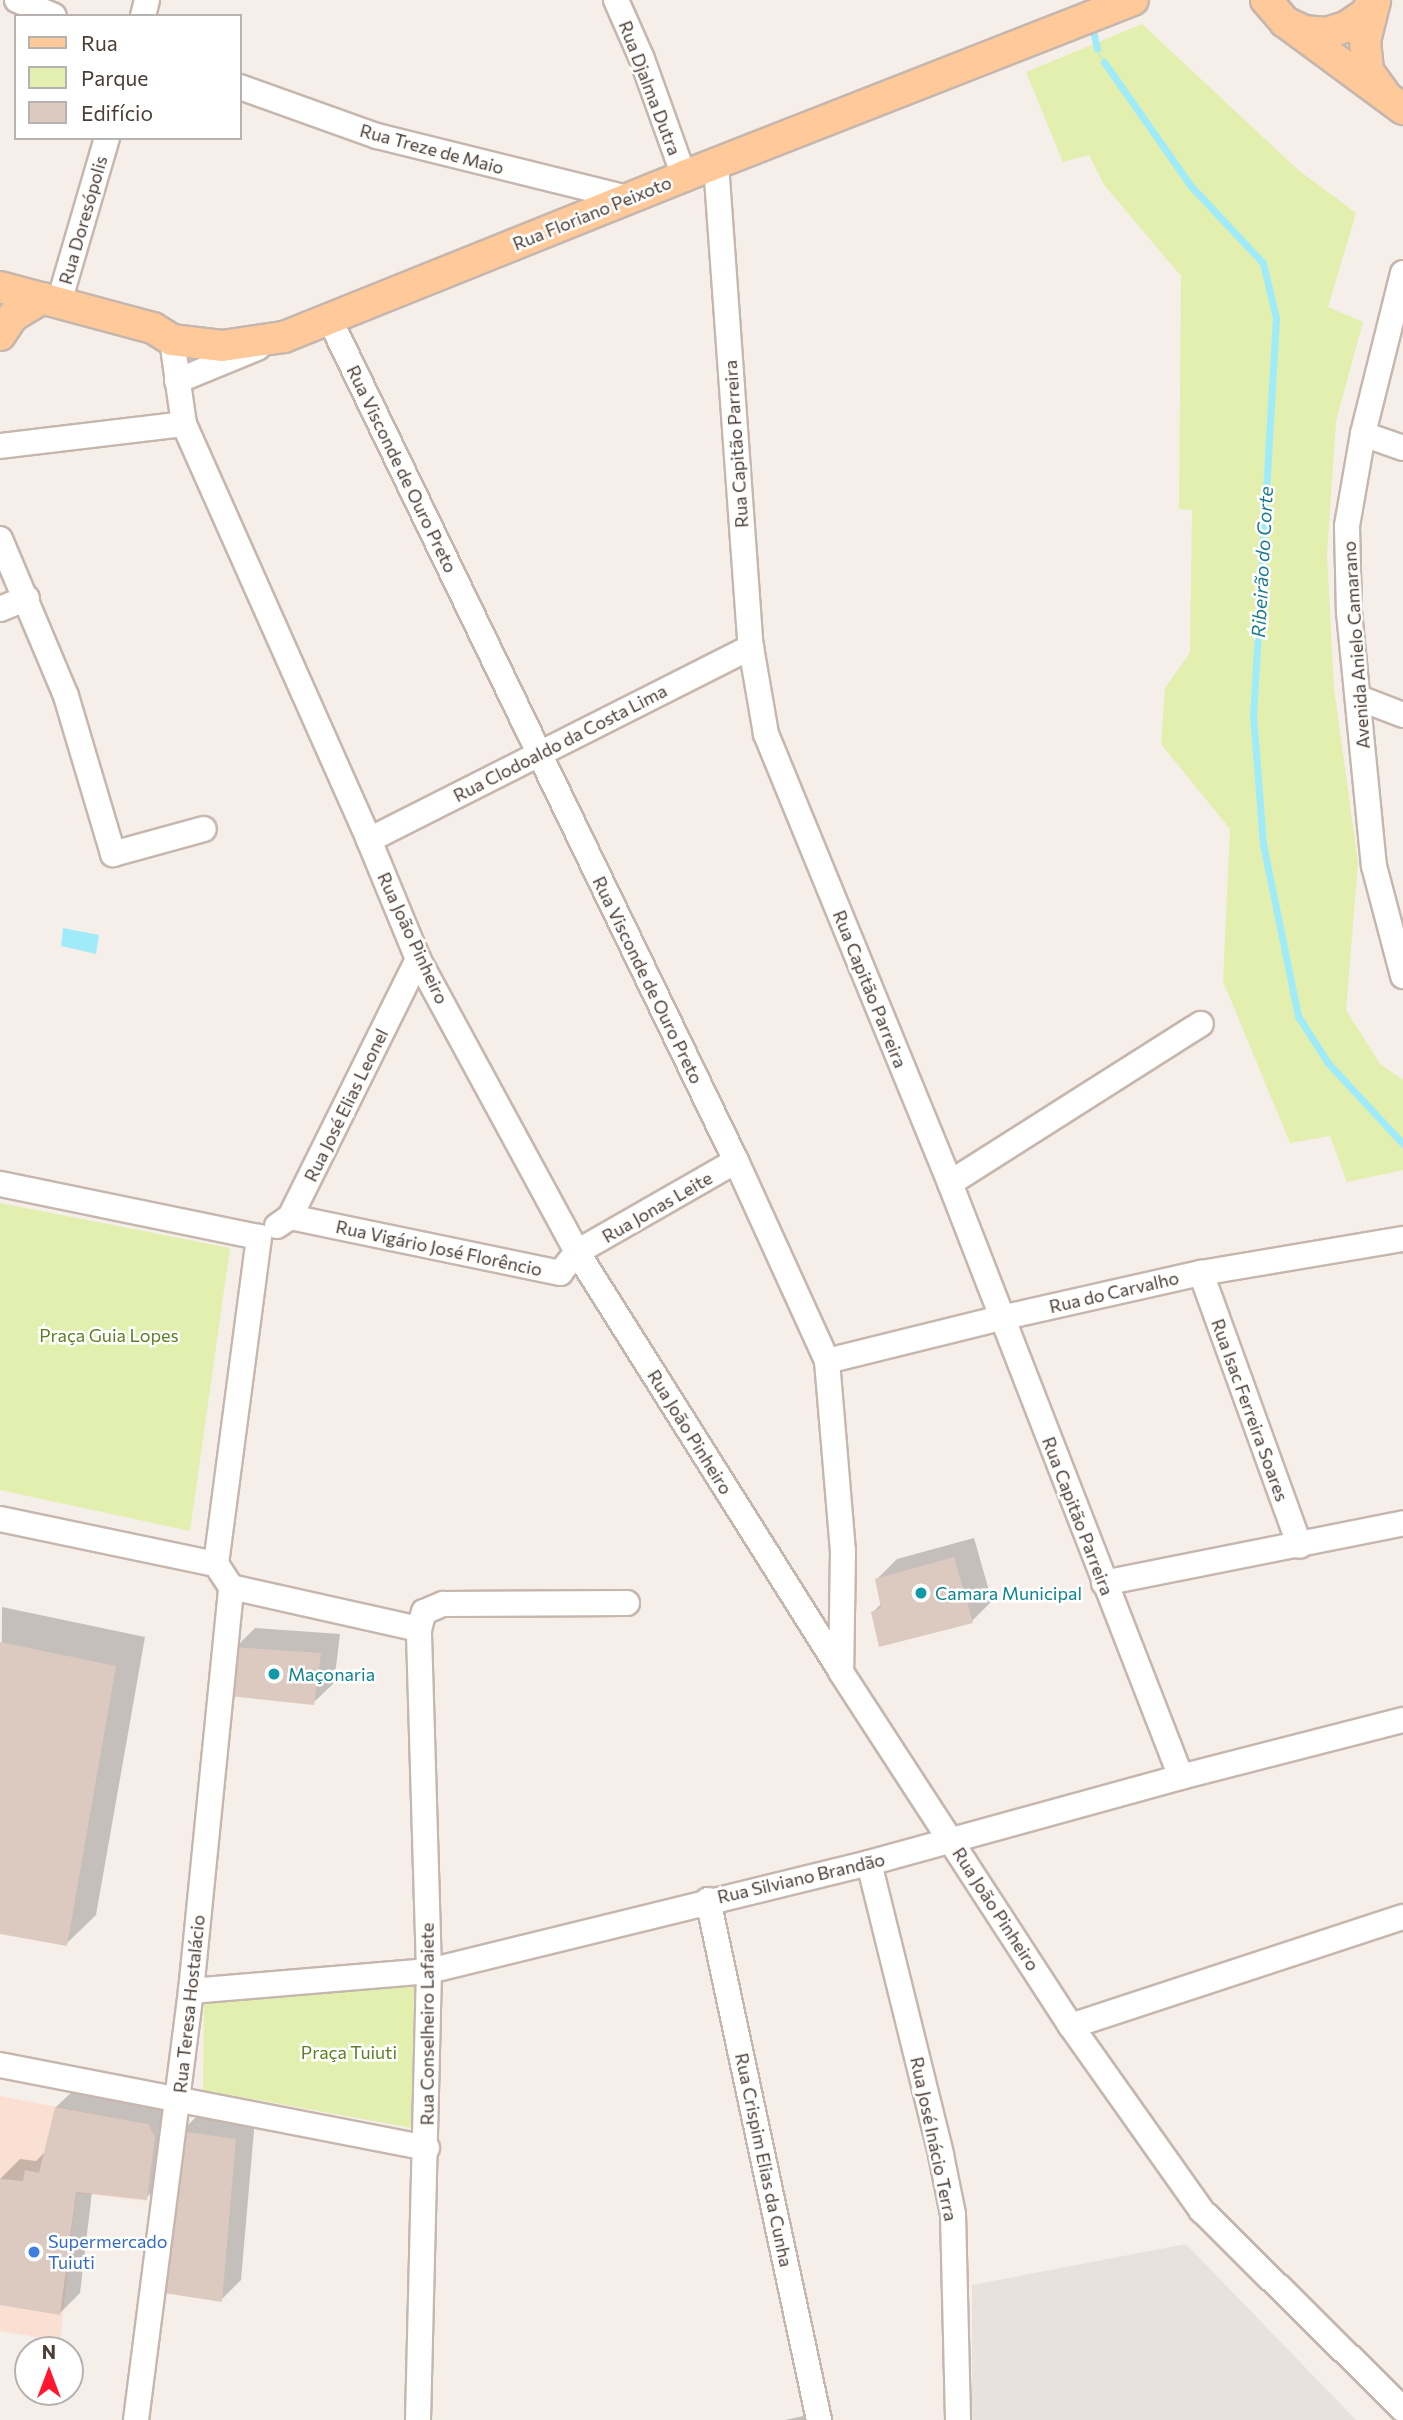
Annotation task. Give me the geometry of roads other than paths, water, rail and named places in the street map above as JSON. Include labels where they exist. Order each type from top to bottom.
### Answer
[{"type":"main road","name":"Rua Floriano Peixoto","points":[[0,287],[153,328],[186,359],[222,346],[284,337],[627,198],[1133,0]]},
{"type":"main road","points":[[1269,7],[1304,31],[1326,33],[1346,27],[1364,15],[1375,0]]},
{"type":"main road","points":[[1375,0],[1366,26],[1368,71],[1394,102]]},
{"type":"main road","points":[[1269,7],[1394,102]]},
{"type":"main road","points":[[0,335],[13,316],[51,300]]},
{"type":"street","points":[[17,0],[49,14]]},
{"type":"street","name":"Rua Djalma Dutra","points":[[616,0],[642,58],[684,176]]},
{"type":"street","name":"Rua Treze de Maio","points":[[242,88],[376,136],[627,198]]},
{"type":"street","name":"Rua Doresópolis","points":[[51,300],[106,140]]},
{"type":"street","name":"Rua Capitão Parreira","points":[[716,164],[751,647],[766,734],[950,1183],[1181,1777]]},
{"type":"street","name":"Avenida Anielo Camarano","points":[[1401,966],[1374,866],[1349,612],[1347,526],[1363,434],[1403,273]]},
{"type":"street","name":"Rua Visconde de Ouro Preto","points":[[330,320],[736,1161],[827,1361],[843,1551],[841,1671]]},
{"type":"street","name":"Rua João Pinheiro","points":[[186,359],[184,424],[369,840],[418,959],[577,1252],[841,1671],[1071,2026],[1202,2211],[1403,2409]]},
{"type":"street","points":[[0,446],[184,424]]},
{"type":"street","points":[[1363,434],[1403,448]]},
{"type":"street","points":[[0,539],[66,696],[113,853],[204,829]]},
{"type":"street","points":[[0,609],[27,598]]},
{"type":"street","name":"Rua Clodoaldo da Costa Lima","points":[[369,840],[751,647]]},
{"type":"street","points":[[1359,698],[1403,715]]},
{"type":"street","name":"Rua José Elias Leonel","points":[[290,1217],[418,959]]},
{"type":"street","points":[[950,1183],[1201,1024]]},
{"type":"street","name":"Rua Jonas Leite","points":[[577,1252],[736,1161]]},
{"type":"street","points":[[0,1184],[259,1237],[290,1217]]},
{"type":"street","name":"Rua Vigário José Florêncio","points":[[290,1217],[560,1273],[577,1252]]},
{"type":"street","points":[[259,1237],[216,1564],[231,1587],[419,1629],[424,1612],[443,1604],[627,1603]]},
{"type":"street","name":"Rua do Carvalho","points":[[827,1361],[1201,1273],[1403,1239]]},
{"type":"street","name":"Rua Isac Ferreira Soares","points":[[1201,1273],[1300,1546]]},
{"type":"street","points":[[0,1518],[216,1564]]},
{"type":"street","points":[[1104,1583],[1403,1524]]},
{"type":"street","name":"Rua Teresa Hostalácio","points":[[136,2420],[191,1992],[231,1587]]},
{"type":"street","name":"Rua Conselheiro Lafaiete","points":[[418,2420],[427,2148],[429,1971],[419,1629]]},
{"type":"street","name":"Rua Silviano Brandão","points":[[191,1992],[429,1971],[708,1900],[869,1863],[1181,1777],[1403,1720]]},
{"type":"street","name":"Rua José Inácio Terra","points":[[869,1863],[942,2155],[953,2214],[958,2420]]},
{"type":"street","name":"Rua Crispim Elias da Cunha","points":[[708,1900],[819,2420]]},
{"type":"street","points":[[1071,2026],[1403,1917]]},
{"type":"street","points":[[0,2065],[427,2148]]},
{"type":"water","points":[[1085,0],[1100,55],[1190,184],[1263,263],[1190,185],[1099,55]]},
{"type":"water","points":[[1263,263],[1277,318],[1253,714],[1276,318]]},
{"type":"water","points":[[1253,714],[1264,844],[1299,1016],[1330,1062],[1403,1144],[1328,1063],[1298,1016],[1263,844]]},
{"type":"water","points":[[63,928],[99,935],[96,954],[61,946]]},
{"type":"waterway","name":"Ribeirão do Corte","points":[[1091,22],[1097,48]]},
{"type":"waterway","name":"Ribeirão do Corte","points":[[1104,62],[1190,185],[1263,263],[1276,318],[1253,714],[1263,844],[1298,1016],[1328,1063],[1403,1144]]},
{"type":"place","name":"Camara Municipal","points":[[921,1593]]},
{"type":"place","name":"Maçonaria","points":[[274,1674]]},
{"type":"place","name":"Supermercado Tuiuti","points":[[34,2252]]},
{"type":"park label","name":"Praça Guia Lopes","points":[[109,1335]]},
{"type":"park label","name":"Praça Tuiuti","points":[[349,2052]]}]
